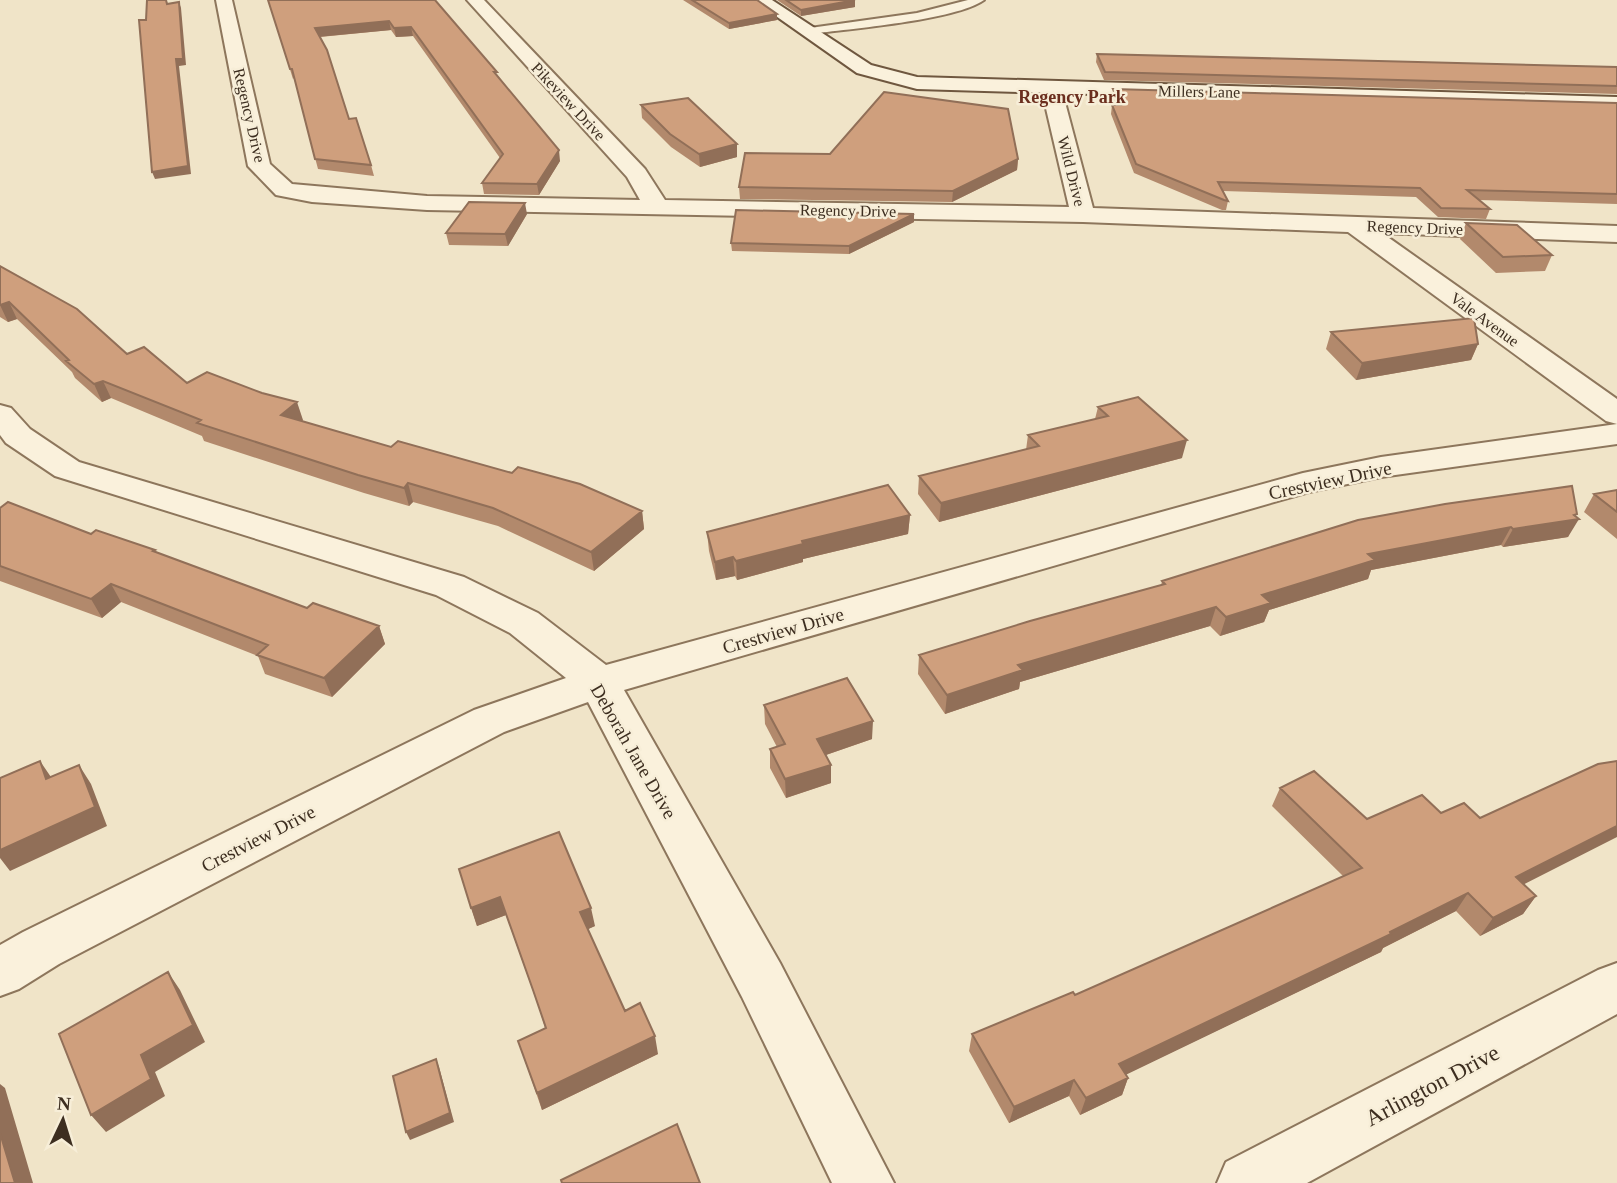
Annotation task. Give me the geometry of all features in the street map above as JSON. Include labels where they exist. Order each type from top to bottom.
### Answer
[{"type":"street","name":"Regency Drive","points":[[224,0],[258,166],[284,190],[312,195],[427,203],[1083,215],[1617,234]]},
{"type":"street","name":"Pikeview Drive","points":[[475,0],[637,174],[656,206]]},
{"type":"street","name":"Millers Lane","points":[[761,0],[864,69],[884,76],[938,85],[1617,103]]},
{"type":"street","name":"Wild Drive","points":[[1051,87],[1083,215]]},
{"type":"street","name":"Vale Avenue","points":[[1353,224],[1617,414]]},
{"type":"street","name":"Deborah Jane Drive","points":[[0,415],[18,436],[67,469],[450,586],[524,623],[598,682],[761,980],[864,1183]]},
{"type":"street","name":"Crestview Drive","points":[[0,972],[41,948],[489,721],[598,682],[1303,483],[1381,467],[1617,434]]},
{"type":"street","name":"Arlington Drive","points":[[1247,1183],[1617,987]]},
{"type":"lane","points":[[810,31],[903,19],[954,9],[979,0]]},
{"type":"building","points":[[147,0],[166,0],[167,4],[179,2],[183,59],[176,59],[188,166],[152,172],[139,20],[146,20]]},
{"type":"building","points":[[268,0],[435,0],[559,150],[537,184],[482,183],[503,154],[411,27],[394,28],[389,21],[315,28],[327,50],[349,119],[356,118],[371,165],[315,159],[292,69]]},
{"type":"building","points":[[692,0],[757,0],[777,14],[729,23]]},
{"type":"building","points":[[786,0],[855,0],[801,10]]},
{"type":"building","points":[[1097,54],[1617,67],[1617,86],[1105,72]]},
{"type":"building","points":[[1113,89],[1617,103],[1617,194],[1467,190],[1490,209],[1441,208],[1420,188],[1218,182],[1228,201],[1136,164],[1112,105],[1121,105]]},
{"type":"building","points":[[884,92],[1008,109],[1018,159],[953,191],[739,187],[745,153],[830,154]]},
{"type":"building","points":[[688,98],[737,144],[699,154],[670,134],[641,105]]},
{"type":"building","points":[[469,202],[525,203],[505,234],[446,233]]},
{"type":"building","points":[[736,210],[914,214],[849,246],[731,243]]},
{"type":"building","points":[[1466,223],[1517,225],[1552,255],[1503,257]]},
{"type":"building","points":[[0,266],[77,309],[127,354],[144,347],[187,383],[207,372],[262,393],[297,402],[281,415],[391,447],[398,441],[512,473],[518,467],[580,484],[642,511],[591,552],[493,508],[408,483],[404,488],[358,475],[197,423],[201,420],[103,381],[94,384],[66,361],[69,360],[9,302],[0,305]]},
{"type":"building","points":[[1474,318],[1478,344],[1362,363],[1331,332]]},
{"type":"building","points":[[1138,397],[1187,440],[941,503],[919,476],[1039,446],[1028,435],[1108,416],[1098,407]]},
{"type":"building","points":[[888,485],[910,515],[802,541],[803,544],[736,561],[733,557],[715,562],[707,532]]},
{"type":"building","points":[[1572,486],[1577,514],[1574,515],[1579,519],[1513,529],[1511,527],[1368,554],[1375,560],[1262,595],[1271,603],[1226,617],[1216,607],[1018,665],[1023,670],[947,695],[919,655],[1165,584],[1162,581],[1358,520],[1445,504]]},
{"type":"building","points":[[1617,490],[1617,512],[1594,494]]},
{"type":"building","points":[[8,502],[91,534],[96,530],[155,550],[153,551],[307,608],[313,603],[379,626],[324,678],[257,655],[268,645],[111,584],[91,599],[0,566],[0,508]]},
{"type":"building","points":[[847,678],[873,721],[817,739],[831,765],[785,779],[770,749],[785,744],[764,705]]},
{"type":"building","points":[[40,761],[46,779],[79,765],[95,807],[0,850],[0,778]]},
{"type":"building","points":[[1617,761],[1617,826],[1516,877],[1536,896],[1493,918],[1468,893],[1390,932],[1391,934],[1119,1064],[1128,1078],[1086,1098],[1074,1080],[1014,1107],[972,1034],[1073,992],[1075,995],[1362,868],[1280,788],[1314,771],[1367,819],[1422,795],[1441,813],[1464,803],[1480,818],[1598,764]]},
{"type":"building","points":[[559,832],[591,908],[580,912],[625,1011],[640,1003],[655,1036],[537,1093],[518,1041],[546,1028],[533,990],[500,897],[471,908],[459,869]]},
{"type":"building","points":[[168,972],[193,1025],[141,1055],[151,1079],[91,1115],[59,1034]]},
{"type":"building","points":[[436,1059],[450,1113],[406,1132],[393,1076]]},
{"type":"building","points":[[677,1124],[700,1183],[562,1183],[561,1180]]},
{"type":"building","points":[[0,1133],[15,1183],[0,1183]]},
{"type":"district","name":"Regency Park","points":[[1072,97]]}]
